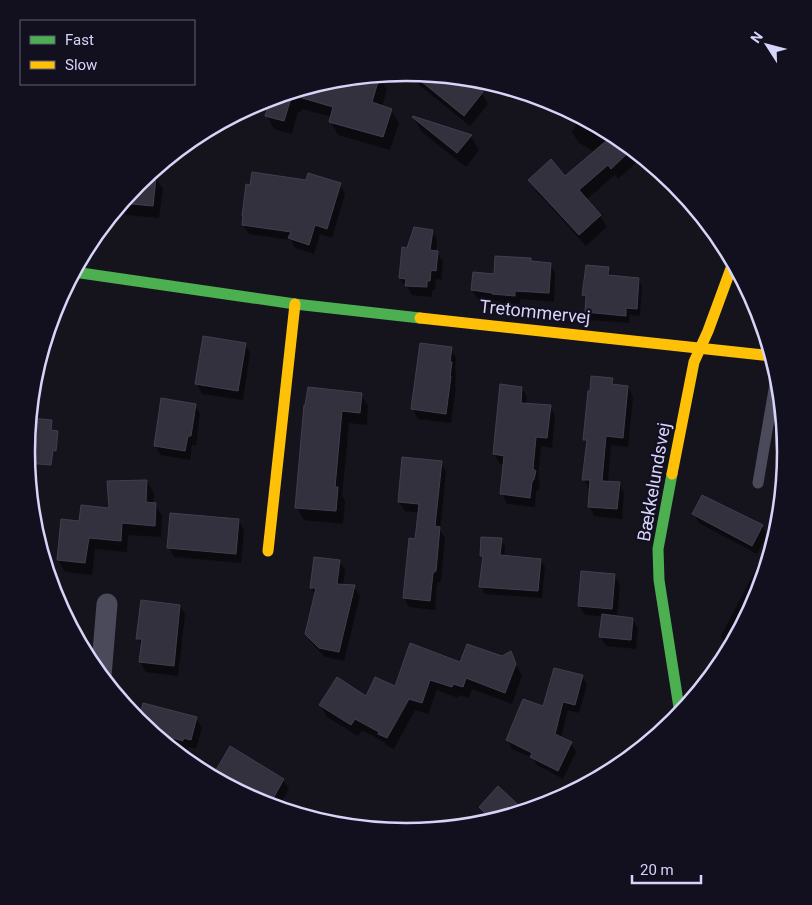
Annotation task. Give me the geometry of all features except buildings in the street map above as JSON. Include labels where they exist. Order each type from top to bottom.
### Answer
[{"type":"street","name":"Bækkelundsvej","points":[[678,704],[659,580],[658,549],[694,362],[708,331],[730,272]]},
{"type":"street","name":"Tretommervej","points":[[82,273],[295,304],[764,355]]},
{"type":"street","points":[[268,551],[295,304]]},
{"type":"street","points":[[101,663],[107,604]]},
{"type":"lane","points":[[758,483],[773,397]]},
{"type":"traffic: fast","points":[[82,273],[295,304],[420,318]]},
{"type":"traffic: fast","points":[[672,474],[658,549],[659,580],[678,704]]},
{"type":"traffic: slow","points":[[672,474],[694,362],[708,331],[730,272]]},
{"type":"traffic: slow","points":[[268,551],[295,304]]},
{"type":"traffic: slow","points":[[420,318],[764,355]]}]
